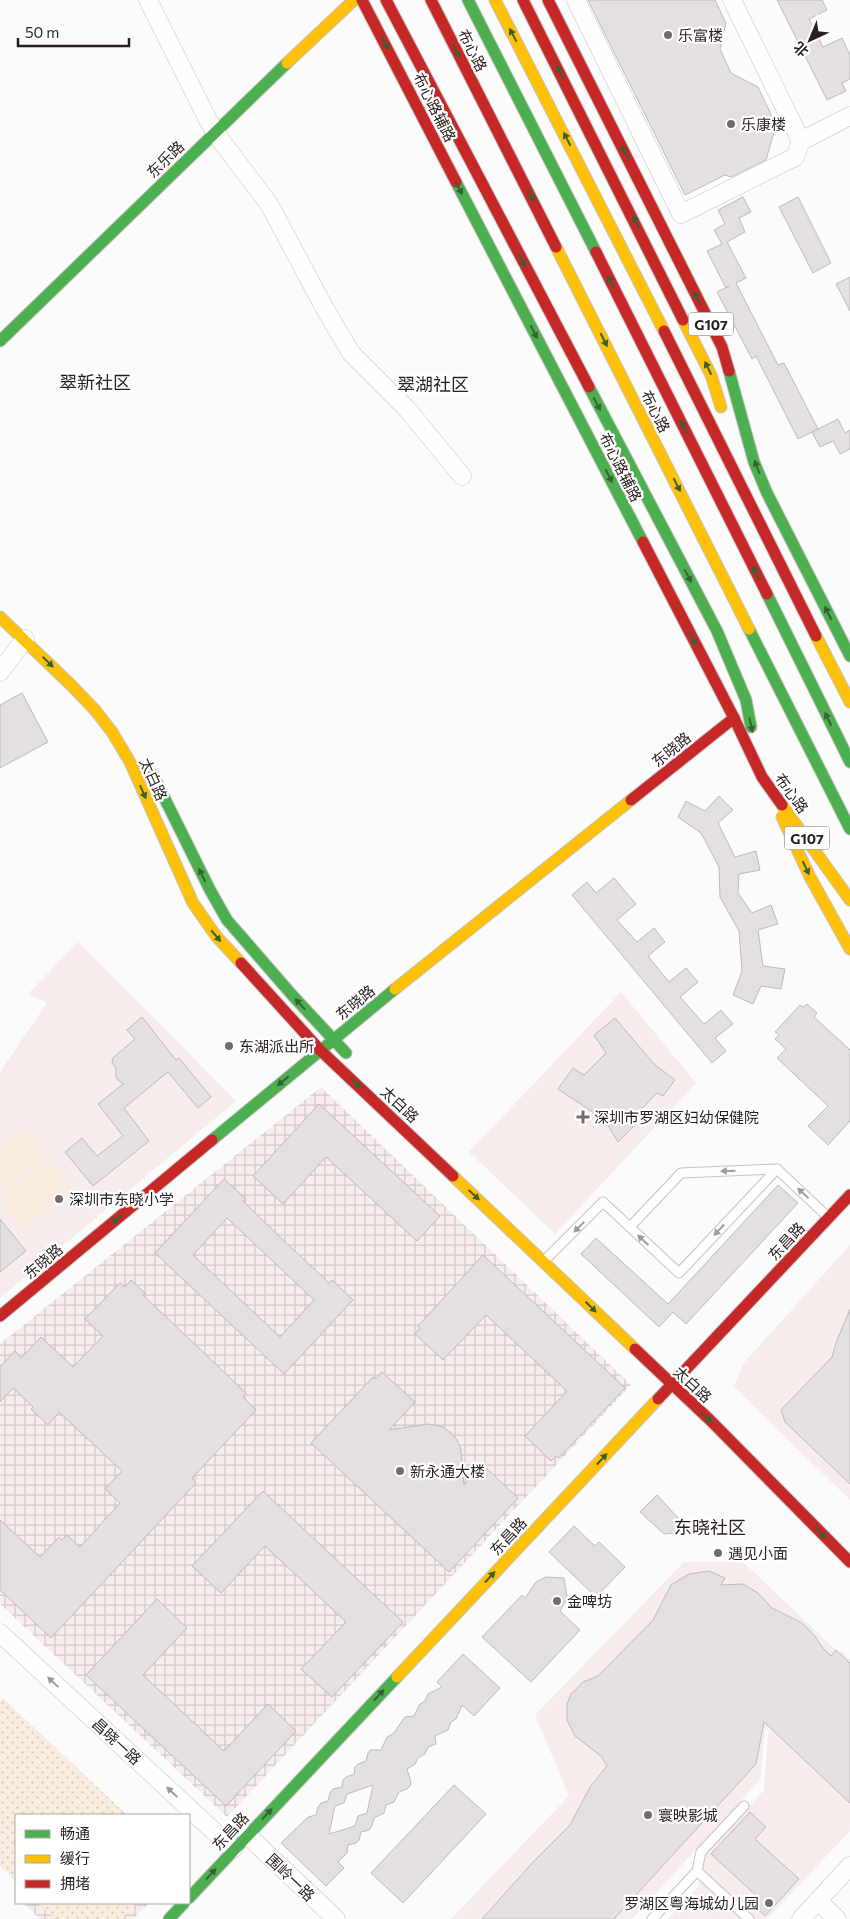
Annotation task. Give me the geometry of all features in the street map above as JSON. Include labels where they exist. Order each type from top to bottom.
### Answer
[{"type":"main road","name":"东乐路","points":[[0,341],[216,130],[354,0]]},
{"type":"main road","name":"布心路辅路","points":[[362,0],[734,718],[810,877],[850,949]]},
{"type":"main road","points":[[386,0],[717,631],[746,700],[762,777]]},
{"type":"main road","name":"布心路","points":[[468,0],[633,325],[850,762]]},
{"type":"main road","points":[[495,0],[684,370],[754,514],[850,702]]},
{"type":"main road","points":[[523,0],[707,367],[718,396],[733,454],[754,514]]},
{"type":"main road","name":"G107","points":[[548,0],[722,347],[757,470],[767,493],[847,641],[850,656]]},
{"type":"main road","name":"布心路","points":[[432,2],[850,829]]},
{"type":"main road","name":"太白路","points":[[0,617],[30,634],[112,732],[130,762],[182,881],[204,921],[216,936],[320,1050],[711,1421],[850,1562]]},
{"type":"main road","name":"东晓路","points":[[0,1316],[333,1039],[734,718]]},
{"type":"main road","name":"太白路","points":[[148,766],[220,910],[235,930],[333,1039],[358,1063]]},
{"type":"main road","name":"布心路","points":[[762,777],[822,858],[850,900]]},
{"type":"main road","name":"东昌路","points":[[190,1897],[671,1384],[679,1371],[850,1195]]},
{"type":"main road","name":"太白路","points":[[679,1371],[693,1384]]},
{"type":"main road","points":[[169,1919],[183,1904]]},
{"type":"street","points":[[148,0],[208,120],[269,204],[325,309],[351,353],[407,410],[462,476]]},
{"type":"street","points":[[576,0],[681,214],[795,157],[801,141],[850,116]]},
{"type":"street","points":[[732,0],[801,141]]},
{"type":"street","points":[[0,672],[30,634]]},
{"type":"street","name":"昌晓一路","points":[[0,1633],[234,1849]]},
{"type":"street","name":"围岭一路","points":[[247,1835],[336,1919]]},
{"type":"street","points":[[801,1919],[850,1866]]},
{"type":"street","points":[[818,1901],[837,1919]]},
{"type":"lane","points":[[630,1227],[681,1173],[777,1169],[829,1218]]},
{"type":"lane","points":[[544,1261],[603,1202],[679,1273],[777,1169]]},
{"type":"lane","points":[[652,1919],[697,1871],[701,1852],[744,1806]]},
{"type":"lane","points":[[697,1871],[749,1919]]},
{"type":"shaded area","name":"深圳市东晓小学","points":[[78,942],[236,1101],[0,1298],[0,1072],[47,1003],[28,994]]},
{"type":"shaded area","name":"深圳市罗湖区妇幼保健院","points":[[621,992],[696,1083],[555,1234],[469,1152]]},
{"type":"shaded area","points":[[321,1087],[631,1385],[227,1817],[0,1604],[0,1344]]},
{"type":"shaded area","points":[[23,1129],[46,1157],[0,1194],[0,1147]]},
{"type":"shaded area","points":[[48,1160],[71,1188],[22,1229],[0,1202],[0,1199]]},
{"type":"shaded area","points":[[850,1245],[850,1500],[734,1387],[743,1364]]},
{"type":"shaded area","points":[[684,1562],[743,1562],[838,1652],[765,1732],[760,1780],[632,1919],[451,1919],[569,1796],[535,1715]]},
{"type":"shaded area","points":[[841,1651],[850,1659],[850,1831],[767,1919],[668,1919],[698,1887],[706,1854],[764,1790],[768,1732]]},
{"type":"shaded area","points":[[3,1698],[126,1814],[15,1814],[15,1881],[0,1866],[0,1702]]},
{"type":"shaded area","points":[[24,1904],[148,1904],[133,1919],[40,1919]]},
{"type":"shaded area","points":[[39,1904],[135,1904],[121,1919],[56,1919]]},
{"type":"building","points":[[588,0],[715,0],[726,23],[720,49],[731,73],[758,87],[776,125],[766,160],[731,177],[725,175],[685,195]]},
{"type":"building","points":[[777,0],[822,0],[827,10],[809,19],[823,47],[842,38],[850,55],[850,79],[842,83],[846,91],[827,100]]},
{"type":"building","points":[[743,197],[751,212],[739,218],[745,232],[727,242],[746,278],[736,283],[778,365],[784,363],[818,429],[798,439],[756,356],[752,359],[717,292],[726,288],[707,251],[722,244],[714,230],[725,224],[718,210]]},
{"type":"building","points":[[798,197],[831,263],[813,273],[779,207]]},
{"type":"building","points":[[850,277],[850,311],[836,284]]},
{"type":"building","points":[[838,419],[845,433],[850,430],[850,449],[840,454],[833,441],[820,447],[812,432]]},
{"type":"building","points":[[22,693],[48,742],[0,768],[0,705]]},
{"type":"building","points":[[719,796],[733,810],[718,823],[735,857],[756,851],[760,870],[739,874],[738,893],[752,913],[771,905],[778,924],[758,930],[763,966],[785,969],[781,989],[761,986],[753,1004],[733,995],[742,971],[739,931],[720,897],[719,867],[701,833],[678,817],[686,801],[705,811]]},
{"type":"building","points":[[614,878],[636,904],[617,920],[637,942],[654,928],[665,942],[648,956],[669,982],[686,968],[698,982],[680,997],[704,1024],[721,1010],[733,1024],[715,1038],[726,1051],[712,1063],[572,895],[587,882],[596,893]]},
{"type":"building","points":[[807,1004],[817,1013],[814,1017],[850,1050],[850,1121],[828,1145],[808,1126],[828,1106],[777,1058],[786,1049],[775,1039],[779,1035],[775,1032],[800,1005],[803,1007]]},
{"type":"building","points":[[142,1017],[176,1060],[179,1058],[211,1097],[198,1108],[168,1072],[124,1108],[149,1141],[93,1186],[65,1152],[82,1138],[97,1156],[123,1136],[98,1104],[123,1084],[116,1078],[116,1068],[112,1063],[113,1058],[135,1039],[127,1030]]},
{"type":"building","points":[[615,1018],[654,1064],[675,1080],[663,1096],[657,1093],[629,1122],[633,1127],[618,1142],[607,1124],[558,1089],[573,1068],[584,1075],[606,1053],[594,1035]]},
{"type":"building","points":[[319,1104],[440,1216],[417,1241],[326,1157],[283,1204],[253,1176]]},
{"type":"building","points":[[224,1179],[246,1199],[243,1201],[329,1283],[332,1280],[353,1300],[284,1374],[155,1253]],"holes":[[[227,1218],[314,1300],[280,1337],[193,1255]]]},
{"type":"building","points":[[778,1185],[798,1203],[686,1324],[673,1312],[659,1327],[581,1254],[596,1238],[668,1304]]},
{"type":"building","points":[[0,1219],[26,1251],[0,1272]]},
{"type":"building","points":[[483,1255],[625,1388],[559,1458],[556,1456],[551,1461],[525,1436],[567,1391],[486,1315],[443,1360],[415,1334],[420,1328],[418,1326]]},
{"type":"building","points":[[131,1280],[145,1293],[143,1295],[246,1393],[243,1397],[256,1410],[192,1478],[196,1483],[51,1638],[0,1590],[0,1520],[40,1557],[59,1537],[62,1540],[67,1535],[80,1547],[120,1503],[105,1489],[122,1471],[59,1412],[48,1425],[13,1388],[0,1402],[0,1367],[15,1351],[21,1358],[41,1337],[73,1367],[103,1336],[85,1319],[120,1283],[125,1287]]},
{"type":"building","points":[[850,1309],[850,1484],[785,1422],[781,1410],[832,1357]]},
{"type":"building","name":"新永通大楼","points":[[382,1372],[415,1402],[389,1430],[428,1424],[443,1427],[457,1440],[461,1450],[464,1485],[483,1465],[518,1498],[449,1572],[311,1443],[373,1377],[376,1379]]},
{"type":"building","points":[[263,1491],[403,1622],[332,1697],[301,1669],[346,1622],[265,1546],[221,1593],[192,1566]]},
{"type":"building","points":[[657,1495],[679,1519],[680,1524],[674,1533],[664,1534],[640,1512]]},
{"type":"building","points":[[574,1526],[595,1546],[599,1542],[625,1567],[596,1597],[549,1552]]},
{"type":"building","points":[[709,1571],[725,1578],[721,1585],[743,1584],[758,1593],[772,1608],[802,1623],[831,1656],[836,1650],[850,1663],[850,1803],[764,1722],[756,1764],[614,1919],[482,1919],[533,1862],[570,1825],[590,1787],[607,1766],[601,1756],[575,1736],[567,1720],[567,1704],[571,1694],[583,1682],[598,1676],[653,1620],[671,1585],[689,1574]]},
{"type":"building","points":[[546,1577],[564,1578],[567,1596],[560,1611],[580,1630],[531,1682],[482,1637],[522,1595],[525,1598],[536,1582]]},
{"type":"building","points":[[157,1599],[187,1628],[143,1675],[224,1751],[268,1704],[296,1731],[226,1806],[86,1675]]},
{"type":"building","points":[[463,1654],[500,1688],[474,1716],[462,1705],[456,1719],[451,1722],[448,1730],[435,1736],[436,1744],[428,1747],[425,1754],[407,1769],[411,1782],[410,1786],[399,1792],[394,1802],[386,1805],[384,1813],[374,1818],[372,1826],[369,1830],[361,1832],[356,1843],[348,1845],[347,1853],[338,1862],[344,1868],[326,1886],[281,1843],[308,1817],[316,1815],[318,1807],[321,1803],[328,1801],[333,1789],[342,1787],[343,1780],[354,1774],[355,1767],[366,1761],[370,1750],[381,1750],[387,1737],[393,1734],[405,1717],[414,1716],[428,1694],[442,1687],[437,1682]],"holes":[[[373,1785],[367,1813],[358,1816],[355,1826],[329,1834],[335,1806],[344,1803],[347,1794]]]},
{"type":"building","points":[[454,1785],[486,1814],[403,1903],[371,1873]]},
{"type":"building","points":[[750,1812],[766,1827],[755,1839],[799,1879],[765,1916],[752,1904],[758,1897],[711,1854]]},
{"type":"traffic: fast","points":[[468,0],[596,252]]},
{"type":"traffic: fast","points":[[0,341],[287,63]]},
{"type":"traffic: fast","points":[[456,182],[643,542]]},
{"type":"traffic: fast","points":[[729,371],[754,462],[767,493],[850,656]]},
{"type":"traffic: fast","points":[[589,387],[717,631],[746,700],[751,727]]},
{"type":"traffic: fast","points":[[767,594],[850,762]]},
{"type":"traffic: fast","points":[[749,629],[850,829]]},
{"type":"traffic: fast","points":[[153,775],[210,890],[227,920],[346,1053]]},
{"type":"traffic: fast","points":[[212,1140],[395,989]]},
{"type":"traffic: fast","points":[[190,1897],[397,1677]]},
{"type":"traffic: fast","points":[[169,1919],[183,1904]]},
{"type":"traffic: slow","points":[[287,63],[354,0]]},
{"type":"traffic: slow","points":[[495,0],[664,331]]},
{"type":"traffic: slow","points":[[556,247],[749,629]]},
{"type":"traffic: slow","points":[[683,320],[711,375],[721,407]]},
{"type":"traffic: slow","points":[[0,617],[71,685],[95,710],[112,732],[130,762],[193,903],[216,936],[241,963]]},
{"type":"traffic: slow","points":[[816,636],[850,702]]},
{"type":"traffic: slow","points":[[395,989],[631,800]]},
{"type":"traffic: slow","points":[[782,805],[850,900]]},
{"type":"traffic: slow","points":[[782,817],[810,877],[850,949]]},
{"type":"traffic: slow","points":[[453,1176],[635,1349]]},
{"type":"traffic: slow","points":[[397,1677],[658,1399]]},
{"type":"traffic: jam","points":[[362,0],[456,182]]},
{"type":"traffic: jam","points":[[386,0],[589,387]]},
{"type":"traffic: jam","points":[[431,0],[556,247]]},
{"type":"traffic: jam","points":[[523,0],[683,320]]},
{"type":"traffic: jam","points":[[548,0],[722,347],[729,371]]},
{"type":"traffic: jam","points":[[596,252],[767,594]]},
{"type":"traffic: jam","points":[[664,331],[816,636]]},
{"type":"traffic: jam","points":[[643,542],[734,718],[762,777],[782,805]]},
{"type":"traffic: jam","points":[[631,800],[734,718]]},
{"type":"traffic: jam","points":[[241,963],[320,1050],[453,1176]]},
{"type":"traffic: jam","points":[[0,1316],[212,1140]]},
{"type":"traffic: jam","points":[[658,1399],[850,1195]]},
{"type":"traffic: jam","points":[[635,1349],[711,1421],[850,1562]]},
{"type":"place","name":"乐富楼","points":[[668,35]]},
{"type":"place","name":"乐康楼","points":[[731,124]]},
{"type":"place","name":"东湖派出所","points":[[229,1046]]},
{"type":"place","name":"深圳市罗湖区妇幼保健院","points":[[583,1117]]},
{"type":"place","name":"深圳市东晓小学","points":[[59,1199]]},
{"type":"place","name":"新永通大楼","points":[[400,1471]]},
{"type":"place","name":"遇见小面","points":[[718,1553]]},
{"type":"place","name":"金啤坊","points":[[557,1601]]},
{"type":"place","name":"寰映影城","points":[[648,1815]]},
{"type":"place","name":"罗湖区粤海城幼儿园","points":[[769,1903]]},
{"type":"district","name":"翠新社区","points":[[95,382]]},
{"type":"district","name":"翠湖社区","points":[[433,384]]},
{"type":"district","name":"东晓社区","points":[[710,1527]]}]
